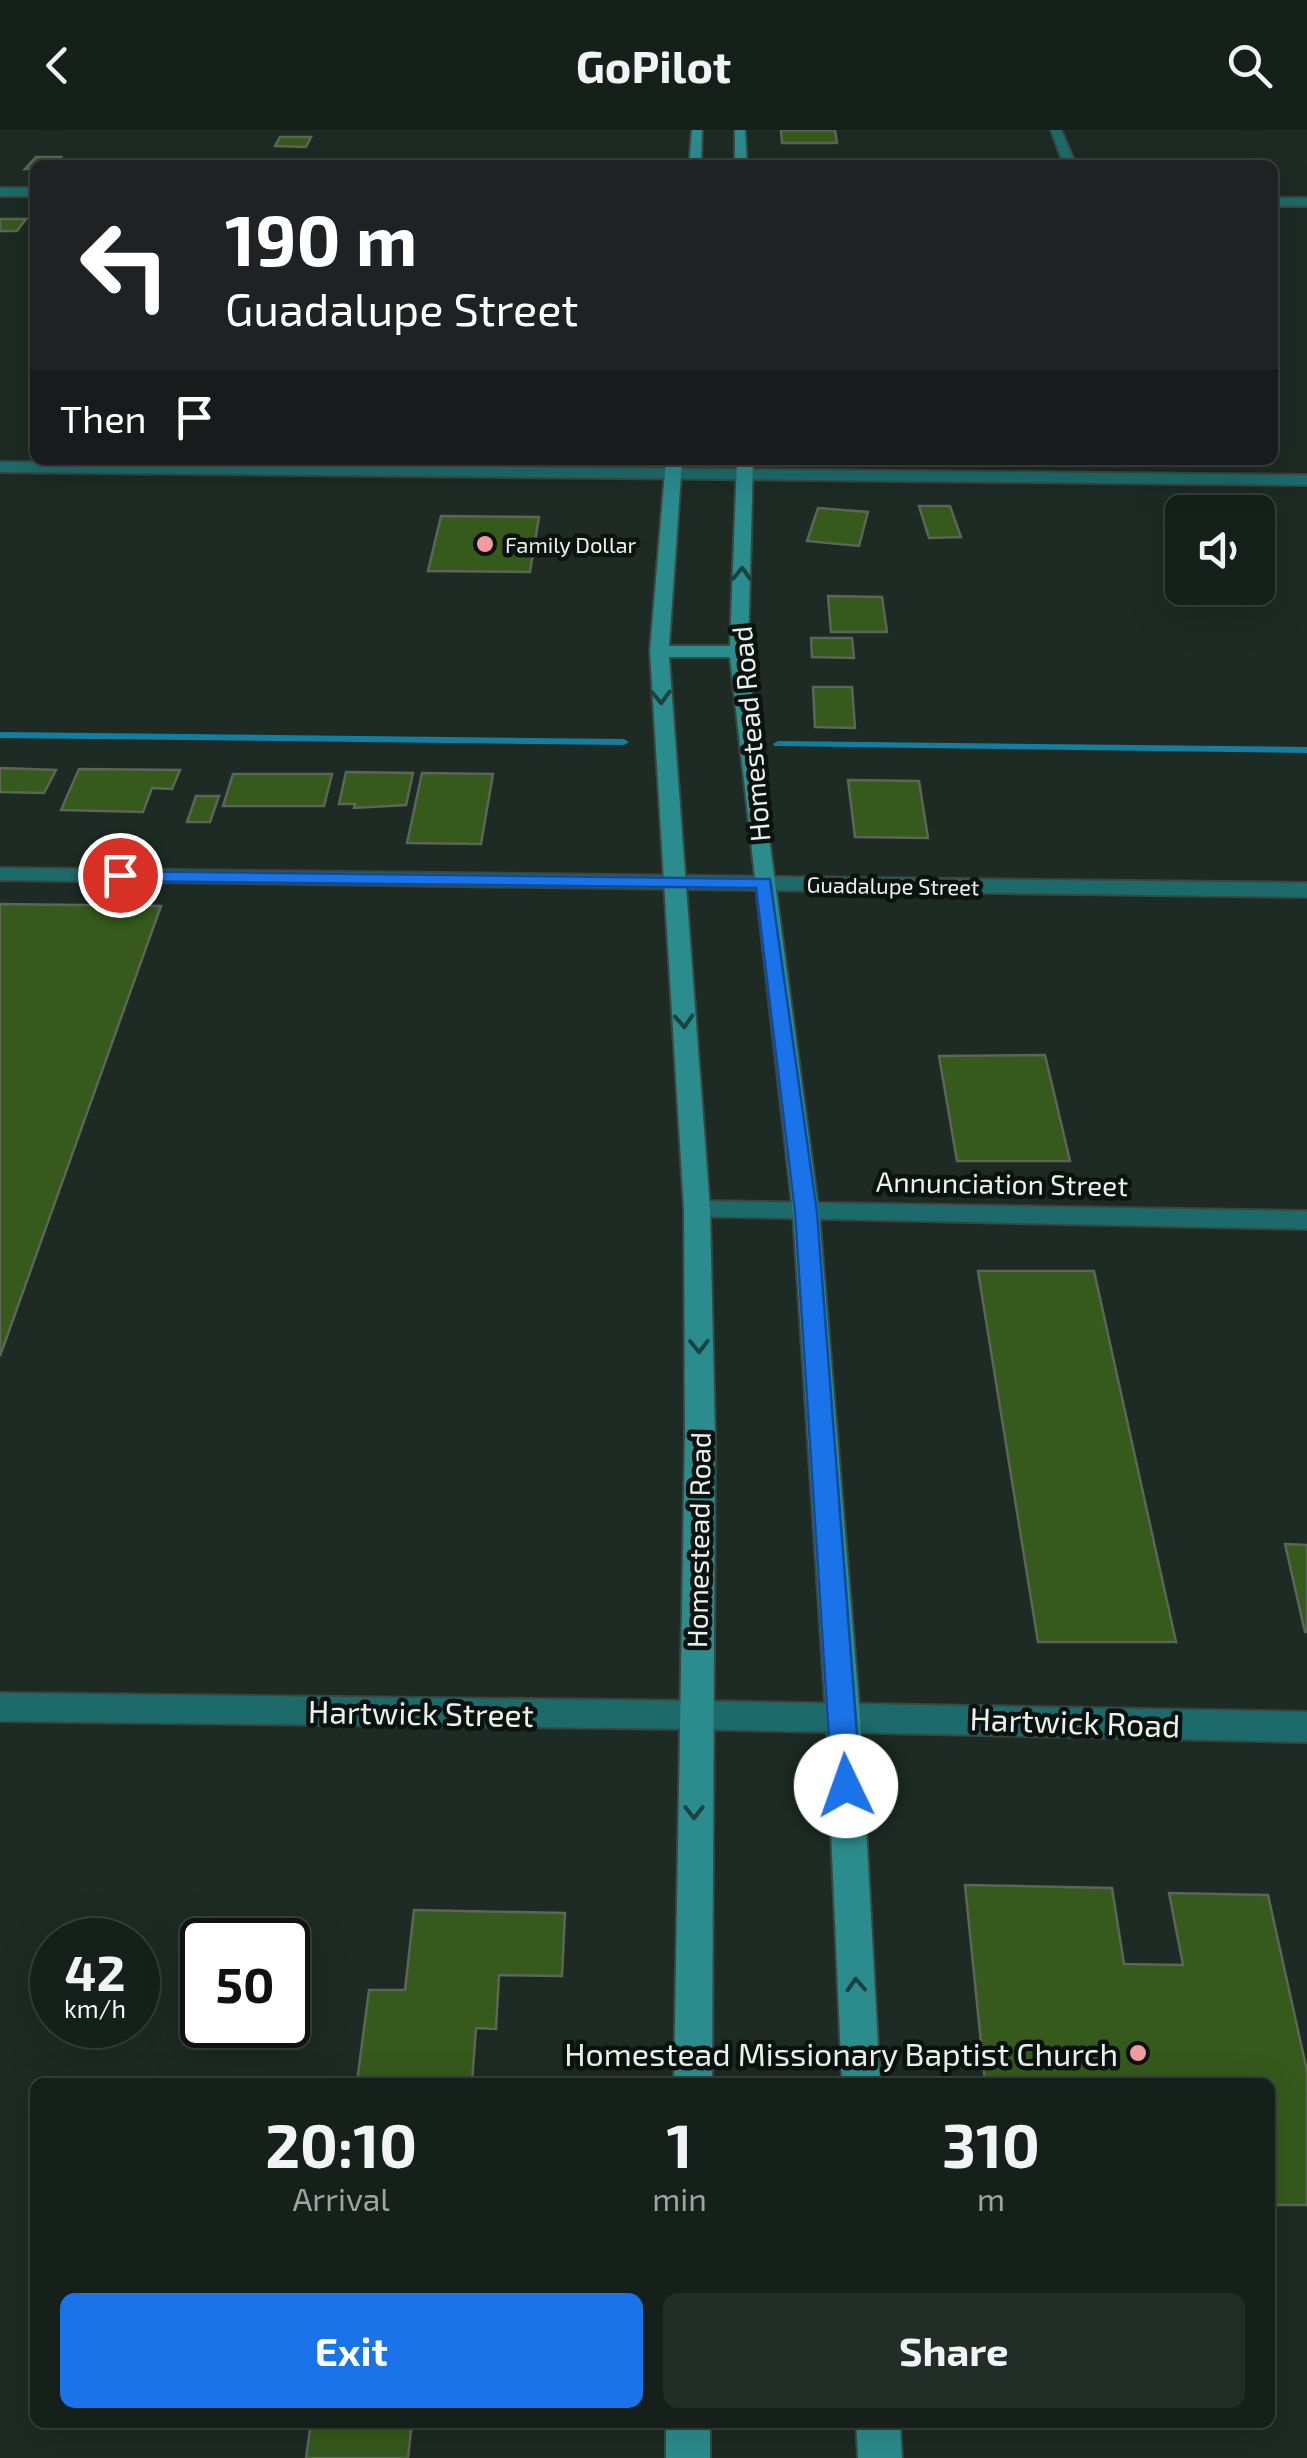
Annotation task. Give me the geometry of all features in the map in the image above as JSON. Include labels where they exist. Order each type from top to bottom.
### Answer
[{"type":"main road","points":[[695,160],[696,130]]},
{"type":"main road","points":[[740,130],[741,160]]},
{"type":"main road","name":"Homestead Road","points":[[673,467],[659,651],[697,1210],[700,1435],[694,1715],[694,2078]]},
{"type":"main road","name":"Homestead Road","points":[[745,467],[739,652],[806,1212],[843,1716],[860,2078]]},
{"type":"main road","points":[[659,651],[739,652]]},
{"type":"main road","points":[[688,2428],[688,2458]]},
{"type":"main road","points":[[878,2428],[880,2458]]},
{"type":"street","points":[[1056,130],[1068,160]]},
{"type":"street","points":[[0,192],[30,192]]},
{"type":"street","points":[[1278,202],[1307,202]]},
{"type":"street","points":[[0,467],[745,467],[1307,480]]},
{"type":"street","name":"Guadalupe Street","points":[[0,874],[1307,890]]},
{"type":"street","name":"Annunciation Street","points":[[697,1210],[1307,1220]]},
{"type":"street","name":"Hartwick Street","points":[[0,1706],[843,1716]]},
{"type":"street","name":"Hartwick Road","points":[[843,1716],[1307,1727]]},
{"type":"building","points":[[781,130],[835,130],[837,143],[782,143]]},
{"type":"building","points":[[280,137],[311,137],[306,147],[275,146]]},
{"type":"building","points":[[36,157],[61,157],[59,160],[33,160]]},
{"type":"building","points":[[0,219],[26,219],[17,231],[0,231]]},
{"type":"building","points":[[919,506],[950,506],[961,537],[929,538]]},
{"type":"building","points":[[818,508],[868,512],[859,546],[807,541]]},
{"type":"building","name":"Family Dollar","points":[[441,516],[539,517],[530,572],[428,571]]},
{"type":"building","points":[[828,596],[882,597],[887,632],[831,632]]},
{"type":"building","points":[[811,638],[852,638],[854,658],[812,657]]},
{"type":"building","points":[[813,687],[852,687],[855,728],[815,727]]},
{"type":"building","points":[[0,768],[56,770],[44,793],[0,792]]},
{"type":"building","points":[[79,769],[180,770],[172,789],[152,788],[143,812],[61,810]]},
{"type":"building","points":[[346,772],[413,773],[406,805],[354,808],[355,804],[339,804]]},
{"type":"building","points":[[422,773],[493,774],[481,844],[407,843]]},
{"type":"building","points":[[233,774],[332,774],[324,806],[223,806]]},
{"type":"building","points":[[848,780],[919,781],[928,838],[855,837]]},
{"type":"building","points":[[196,796],[219,796],[210,822],[187,822]]},
{"type":"building","points":[[0,904],[161,906],[0,1356]]},
{"type":"building","points":[[1045,1055],[1070,1161],[957,1161],[939,1056]]},
{"type":"building","points":[[978,1271],[1094,1271],[1176,1642],[1038,1642]]},
{"type":"building","points":[[1285,1544],[1307,1545],[1307,1632],[1305,1632]]},
{"type":"building","points":[[965,1885],[1112,1888],[1124,1964],[1183,1965],[1169,1893],[1268,1895],[1307,2071],[1307,2205],[1275,2205],[1275,2078],[985,2078]]},
{"type":"building","points":[[414,1910],[565,1913],[562,1976],[499,1975],[496,2029],[476,2028],[472,2078],[358,2078],[369,1990],[405,1990]]},
{"type":"building","points":[[310,2428],[411,2428],[408,2458],[306,2458]]},
{"type":"waterway","points":[[0,735],[624,742]]},
{"type":"waterway","points":[[778,744],[1307,750]]},
{"type":"place","name":"Family Dollar","points":[[485,544]]},
{"type":"place","name":"Homestead Missionary Baptist Church","points":[[1138,2053]]},
{"type":"route","points":[[120,875],[764,883],[806,1212],[846,1786]]}]
